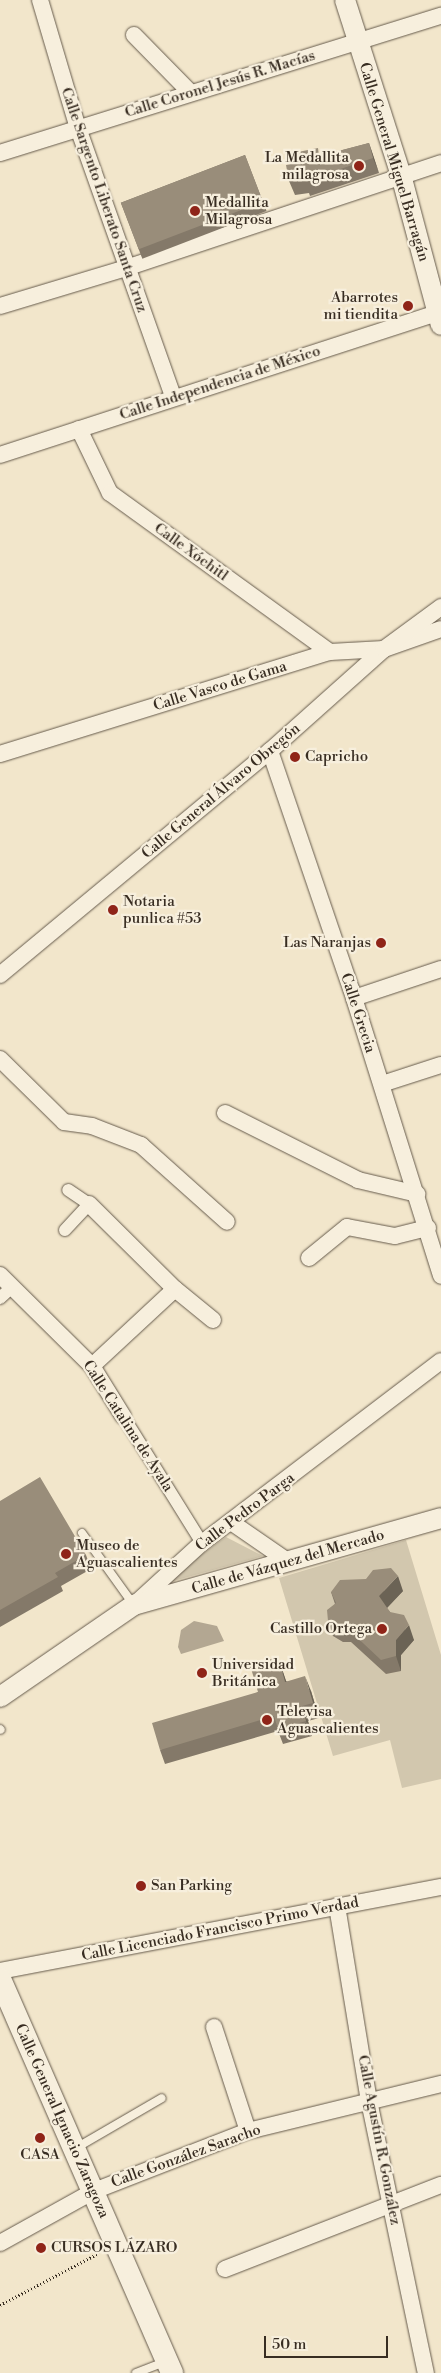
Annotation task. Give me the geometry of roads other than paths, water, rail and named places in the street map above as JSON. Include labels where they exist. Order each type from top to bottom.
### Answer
[{"type":"main road","name":"Calle General Ignacio Zaragoza","points":[[0,1979],[94,2191],[169,2367]]},
{"type":"street","name":"Calle Sargento Liberato Santa Cruz","points":[[40,0],[78,128],[173,398]]},
{"type":"street","name":"Calle General Miguel Barragán","points":[[345,0],[401,176],[440,317]]},
{"type":"street","name":"Calle Coronel Jesús R. Macías","points":[[0,153],[441,16]]},
{"type":"street","points":[[134,35],[191,93]]},
{"type":"street","points":[[0,306],[126,268],[441,163]]},
{"type":"street","name":"Calle Independencia de México","points":[[0,455],[173,398],[440,317]]},
{"type":"street","name":"Calle Xóchitl","points":[[79,429],[110,493],[330,652]]},
{"type":"street","name":"Calle General Álvaro Obregón","points":[[0,975],[270,751],[384,650],[441,607]]},
{"type":"street","name":"Calle Vasco de Gama","points":[[0,754],[330,652],[384,650],[441,629]]},
{"type":"street","name":"Calle Grecia","points":[[270,751],[354,998],[428,1228],[441,1276]]},
{"type":"street","points":[[354,998],[441,969]]},
{"type":"street","points":[[0,1059],[64,1122],[92,1126],[141,1145],[227,1222]]},
{"type":"street","points":[[382,1084],[441,1065]]},
{"type":"street","points":[[225,1112],[358,1180],[417,1194]]},
{"type":"street","points":[[68,1190],[89,1204],[175,1289],[213,1320]]},
{"type":"street","points":[[66,1230],[89,1204]]},
{"type":"street","points":[[309,1258],[347,1227],[395,1236],[428,1228]]},
{"type":"street","name":"Calle Catalina de Ayala","points":[[0,1275],[6,1292],[92,1366],[202,1543]]},
{"type":"street","points":[[92,1366],[175,1289]]},
{"type":"street","name":"Calle Pedro Parga","points":[[0,1697],[134,1605],[202,1543],[441,1361]]},
{"type":"street","name":"Calle de Vázquez del Mercado","points":[[134,1605],[441,1518]]},
{"type":"street","points":[[231,1522],[289,1562]]},
{"type":"street","name":"Calle Licenciado Francisco Primo Verdad","points":[[0,1971],[441,1887]]},
{"type":"street","name":"Calle Agustín R. González","points":[[337,1906],[369,2101],[426,2373]]},
{"type":"street","points":[[214,2027],[248,2131]]},
{"type":"street","name":"Calle González Saracho","points":[[0,2243],[94,2191],[248,2131],[441,2084]]},
{"type":"street","points":[[225,2269],[392,2206],[441,2185]]},
{"type":"lane","points":[[82,1533],[134,1605]]},
{"type":"lane","points":[[74,2149],[162,2098]]},
{"type":"lane","points":[[136,2373],[169,2367]]},
{"type":"place","name":"La Medallita milagrosa","points":[[359,166]]},
{"type":"place","name":"Medallita Milagrosa","points":[[195,211]]},
{"type":"place","name":"Abarrotes mi tiendita","points":[[408,306]]},
{"type":"place","name":"Capricho","points":[[295,757]]},
{"type":"place","name":"Notaria punlica #53","points":[[113,910]]},
{"type":"place","name":"Las Naranjas","points":[[381,943]]},
{"type":"place","name":"Museo de Aguascalientes","points":[[66,1554]]},
{"type":"place","name":"Castillo Ortega","points":[[382,1629]]},
{"type":"place","name":"Universidad Británica","points":[[202,1673]]},
{"type":"place","name":"Televisa Aguascalientes","points":[[267,1720]]},
{"type":"place","name":"San Parking","points":[[141,1886]]},
{"type":"place","name":"CASA","points":[[40,2138]]},
{"type":"place","name":"CURSOS LÁZARO","points":[[41,2248]]}]
